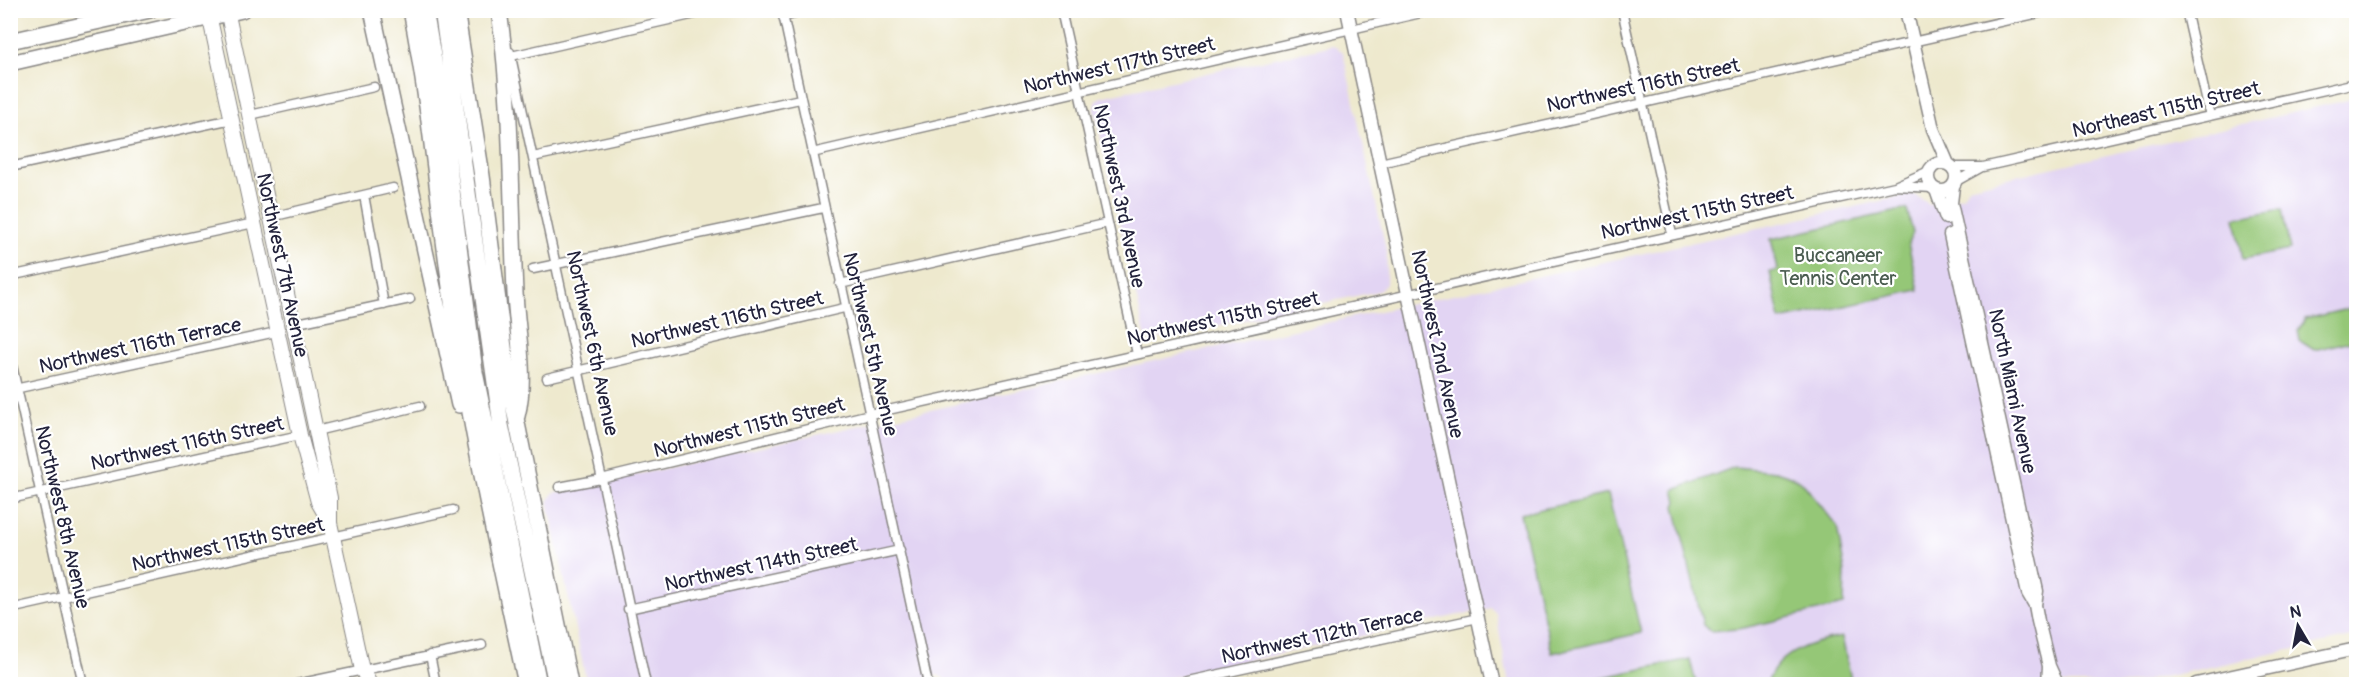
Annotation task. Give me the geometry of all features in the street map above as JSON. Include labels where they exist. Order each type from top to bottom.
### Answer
[{"type":"highway","points":[[10,42],[150,10]]},
{"type":"highway","points":[[372,10],[432,289],[499,559]]},
{"type":"highway","points":[[411,10],[434,150],[454,315],[471,423],[526,684]]},
{"type":"highway","points":[[425,10],[440,96],[476,372],[539,684]]},
{"type":"highway","points":[[442,10],[501,425],[556,684]]},
{"type":"highway","points":[[456,10],[516,422],[570,684]]},
{"type":"highway","points":[[10,63],[208,14],[232,12]]},
{"type":"highway","points":[[500,14],[508,78],[515,300],[523,393],[516,422]]},
{"type":"main road","name":"Northwest 7th Avenue","points":[[232,12],[250,115],[330,498],[330,523],[362,670],[370,684]]},
{"type":"main road","name":"Northwest 7th Avenue","points":[[208,14],[300,435],[318,502],[330,523]]},
{"type":"main road","points":[[238,146],[248,158],[256,199],[271,217]]},
{"type":"main road","points":[[254,223],[266,236],[273,268],[286,288]]},
{"type":"main road","name":"Northwest 7th Avenue","points":[[359,684],[362,670]]},
{"type":"street","points":[[511,56],[713,10]]},
{"type":"street","points":[[782,14],[811,10]]},
{"type":"street","name":"Northwest 3rd Avenue","points":[[1061,10],[1137,354]]},
{"type":"street","name":"Northwest 2nd Avenue","points":[[1347,10],[1492,684]]},
{"type":"street","name":"Northwest 117th Street","points":[[812,153],[1434,10]]},
{"type":"street","points":[[1622,10],[1672,234]]},
{"type":"street","points":[[1895,186],[1947,190],[1954,184],[1956,174],[1933,129],[1906,10]]},
{"type":"street","name":"Northwest 116th Street","points":[[1380,163],[2054,10]]},
{"type":"street","points":[[2186,10],[2210,116]]},
{"type":"street","name":"Northwest 6th Avenue","points":[[500,14],[511,56],[628,609],[646,684]]},
{"type":"street","name":"Northwest 5th Avenue","points":[[782,14],[844,308],[870,414],[928,684]]},
{"type":"street","name":"Northeast 115th Street","points":[[1950,165],[1983,167],[2356,83]]},
{"type":"street","points":[[250,115],[374,87]]},
{"type":"street","points":[[533,157],[800,99]]},
{"type":"street","points":[[10,167],[232,119]]},
{"type":"street","points":[[1933,129],[1928,178],[1934,189]]},
{"type":"street","points":[[1895,186],[1938,163],[1950,165]]},
{"type":"street","name":"Northeast 115th Street","points":[[1954,184],[1983,167]]},
{"type":"street","name":"North Miami Avenue","points":[[1954,184],[1951,203],[1977,338],[2010,488],[2037,591],[2035,605],[2049,666],[2057,684]]},
{"type":"street","name":"Northwest 115th Street","points":[[559,486],[601,479],[870,414],[1895,186]]},
{"type":"street","points":[[271,217],[393,188]]},
{"type":"street","name":"North Miami Avenue","points":[[1934,189],[1943,204],[1977,338]]},
{"type":"street","points":[[364,195],[384,305]]},
{"type":"street","points":[[533,269],[823,208]]},
{"type":"street","points":[[10,276],[254,223]]},
{"type":"street","name":"Northwest 116th Street","points":[[840,284],[1108,223]]},
{"type":"street","points":[[293,324],[410,299]]},
{"type":"street","name":"Northwest 116th Street","points":[[547,378],[844,308]]},
{"type":"street","name":"Northwest 116th Terrace","points":[[14,390],[276,332]]},
{"type":"street","name":"Northwest 8th Avenue","points":[[10,356],[14,390],[41,492],[83,684]]},
{"type":"street","points":[[316,431],[420,406]]},
{"type":"street","name":"Northwest 116th Street","points":[[10,499],[300,435]]},
{"type":"street","name":"Northwest 115th Street","points":[[10,609],[453,510]]},
{"type":"street","name":"Northwest 114th Street","points":[[628,609],[900,550]]},
{"type":"street","name":"Northwest 112th Terrace","points":[[1174,684],[1478,618]]},
{"type":"street","points":[[297,684],[482,645]]},
{"type":"street","points":[[2196,684],[2356,649]]},
{"type":"street","points":[[430,655],[436,684]]},
{"type":"street","name":"North Miami Avenue","points":[[2048,684],[2049,666]]},
{"type":"shaded area","points":[[1333,45],[1343,52],[1387,254],[1386,284],[1379,291],[1156,339],[1149,338],[1145,335],[1094,107],[1096,101],[1101,97]]},
{"type":"shaded area","points":[[2356,98],[2356,636],[2130,684],[1509,684],[1496,613],[1491,608],[1141,684],[945,684],[944,678],[938,675],[898,684],[587,684],[548,502],[553,493],[1913,194],[1929,204],[1963,196],[1968,187]]},
{"type":"green space","name":"Buccaneer Tennis Center","points":[[1907,209],[1913,233],[1908,243],[1919,290],[1780,320],[1770,272],[1778,270],[1771,239]]},
{"type":"green space","points":[[2282,209],[2290,250],[2243,259],[2235,218]]},
{"type":"green space","points":[[2356,307],[2356,340],[2314,350],[2300,341],[2298,331],[2305,319]]},
{"type":"green space","points":[[1735,467],[1776,471],[1802,482],[1837,526],[1845,572],[1844,605],[1739,629],[1710,631],[1703,625],[1675,506],[1677,501],[1674,490]]},
{"type":"green space","points":[[1608,494],[1641,633],[1552,653],[1520,514]]},
{"type":"green space","points":[[1842,637],[1852,684],[1767,684],[1772,673],[1787,656],[1819,642]]},
{"type":"green space","points":[[1690,659],[1696,684],[1571,684]]}]
